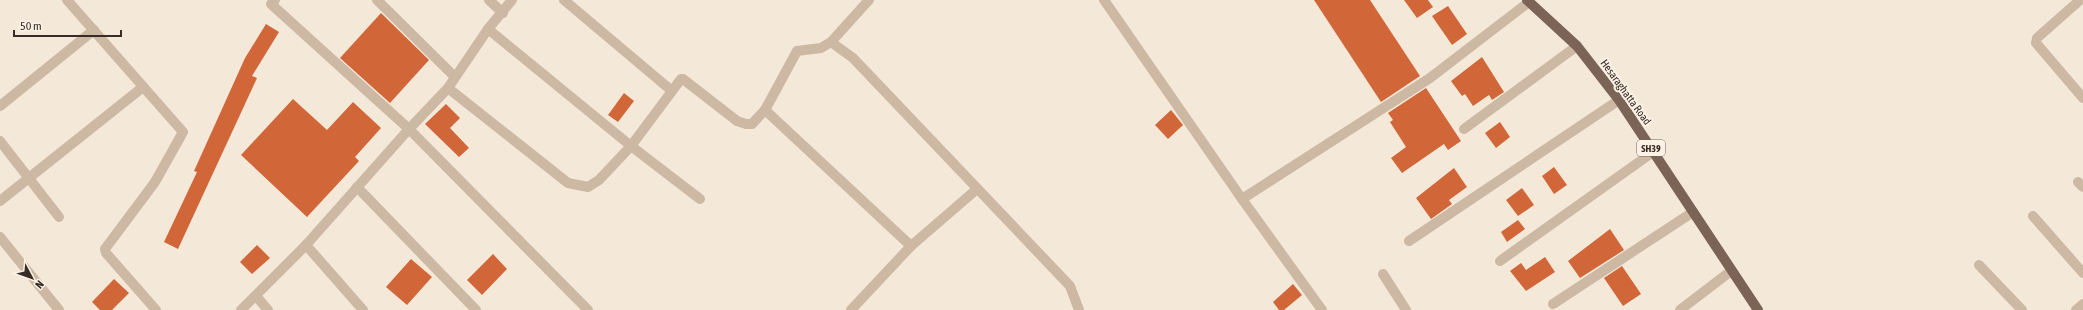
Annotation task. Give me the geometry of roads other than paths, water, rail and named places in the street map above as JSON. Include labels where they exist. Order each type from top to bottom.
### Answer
[{"type":"main road","name":"Hesaraghatta Road","points":[[1528,1],[1577,46],[1619,100],[1758,310]]},
{"type":"street","points":[[67,0],[181,130],[183,135],[155,182],[105,249],[106,253],[156,310]]},
{"type":"street","points":[[275,0],[271,4],[409,129],[588,310]]},
{"type":"street","points":[[377,0],[454,76]]},
{"type":"street","points":[[489,0],[503,13]]},
{"type":"street","points":[[241,310],[306,245],[409,129],[448,88],[454,76],[488,29],[503,13],[512,0]]},
{"type":"street","points":[[564,0],[672,91]]},
{"type":"street","points":[[448,88],[568,183],[588,186],[599,180],[631,146],[678,82],[683,79],[737,121],[752,124],[758,120],[765,110],[797,51],[805,48],[821,48],[831,42],[869,0]]},
{"type":"street","points":[[1104,0],[1242,199],[1322,310]]},
{"type":"street","points":[[2080,0],[2037,38],[2036,43],[2083,98]]},
{"type":"street","points":[[1242,199],[1430,78],[1528,1]]},
{"type":"street","points":[[488,29],[631,146],[700,199]]},
{"type":"street","points":[[0,106],[94,30]]},
{"type":"street","points":[[831,42],[853,58],[1070,286],[1078,310]]},
{"type":"street","points":[[1464,129],[1577,46]]},
{"type":"street","points":[[0,201],[143,87]]},
{"type":"street","points":[[1409,241],[1619,100]]},
{"type":"street","points":[[765,110],[912,246]]},
{"type":"street","points":[[0,141],[59,217]]},
{"type":"street","points":[[1500,261],[1653,152]]},
{"type":"street","points":[[358,187],[476,310]]},
{"type":"street","points":[[851,310],[912,246],[977,189]]},
{"type":"street","points":[[1553,304],[1693,212]]},
{"type":"street","points":[[2033,216],[2083,273]]},
{"type":"street","points":[[0,237],[59,310]]},
{"type":"street","points":[[306,245],[363,310]]},
{"type":"street","points":[[1979,265],[2022,310]]},
{"type":"street","points":[[1680,310],[1731,271]]},
{"type":"street","points":[[1383,274],[1406,310]]},
{"type":"street","points":[[256,296],[268,310]]},
{"type":"street","points":[[2076,310],[2083,304]]}]
